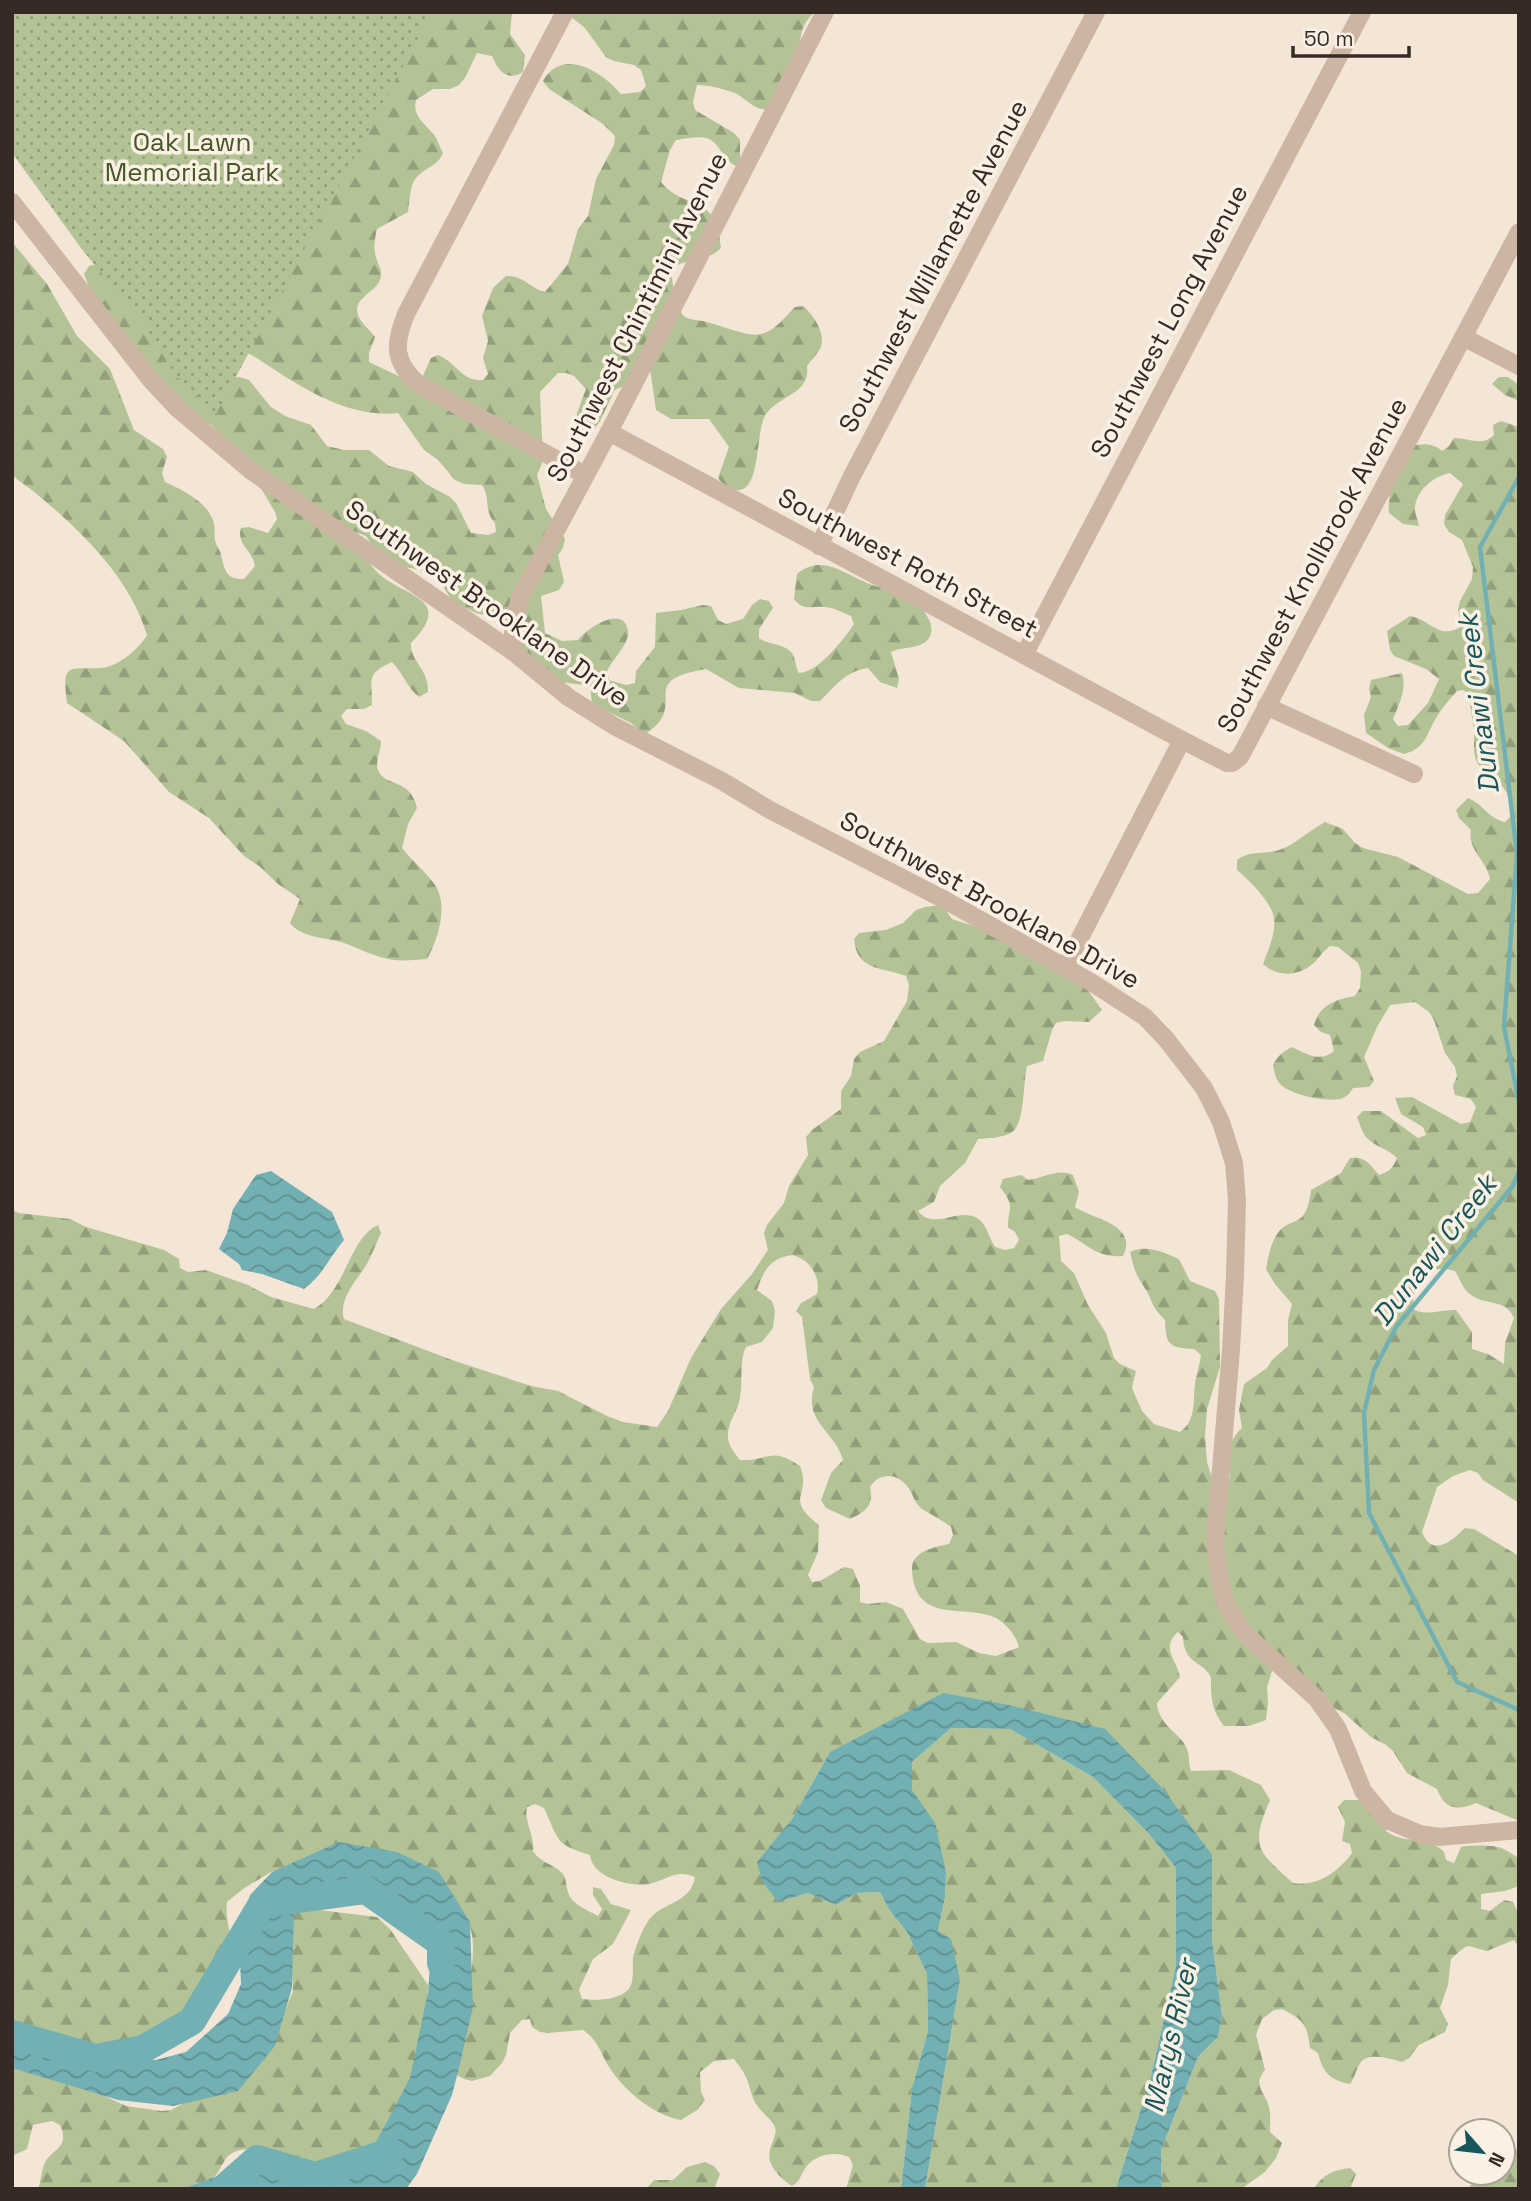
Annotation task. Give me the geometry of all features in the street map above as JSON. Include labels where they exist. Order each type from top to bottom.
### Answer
[{"type":"street","points":[[565,12],[406,314],[400,330],[398,354],[406,374],[418,384],[585,475]]},
{"type":"street","name":"Southwest Chintimini Avenue","points":[[512,651],[514,617],[522,594],[609,432],[825,12]]},
{"type":"street","name":"Southwest Willamette Avenue","points":[[819,546],[852,476],[1096,12]]},
{"type":"street","name":"Southwest Long Avenue","points":[[1024,655],[1362,12]]},
{"type":"street","name":"Southwest Brooklane Drive","points":[[12,202],[150,379],[178,409],[250,470],[512,651],[568,697],[614,726],[945,900],[1065,967],[1145,1017],[1167,1039],[1205,1088],[1221,1122],[1234,1163],[1237,1200],[1234,1288],[1215,1540],[1226,1605],[1245,1634],[1317,1699],[1339,1729],[1363,1791],[1387,1820],[1420,1834],[1438,1837],[1519,1830]]},
{"type":"street","name":"Southwest Knollbrook Avenue","points":[[1065,967],[1182,740],[1227,763],[1240,757],[1519,232]]},
{"type":"street","points":[[1463,337],[1519,366]]},
{"type":"street","name":"Southwest Roth Street","points":[[609,432],[1182,740]]},
{"type":"street","points":[[1266,706],[1414,774]]},
{"type":"green space","name":"Oak Lawn Memorial Park","points":[[12,12],[432,12],[216,414],[175,375],[144,324],[84,252],[12,153]]},
{"type":"green space","points":[[271,12],[512,12],[510,34],[525,55],[523,72],[508,75],[500,70],[492,56],[477,53],[459,85],[450,89],[433,89],[416,100],[418,116],[435,136],[443,153],[438,161],[414,180],[408,212],[377,229],[375,250],[381,271],[380,279],[362,298],[357,309],[359,318],[375,337],[369,353],[369,362],[411,382],[420,382],[431,358],[438,355],[464,375],[483,380],[488,374],[483,358],[488,341],[482,316],[493,288],[506,276],[512,276],[545,292],[568,264],[578,229],[588,216],[596,179],[614,145],[615,136],[603,124],[549,89],[543,81],[551,71],[561,65],[571,64],[593,71],[621,94],[640,92],[646,86],[641,70],[634,65],[606,57],[585,28],[565,12],[816,12],[805,23],[796,67],[773,105],[759,108],[739,95],[712,86],[697,85],[693,102],[695,110],[734,133],[740,140],[740,158],[736,166],[706,138],[676,140],[670,150],[661,182],[670,191],[698,204],[713,217],[721,248],[710,256],[672,268],[674,292],[683,315],[756,335],[771,330],[795,307],[803,306],[819,328],[821,346],[807,366],[804,383],[777,403],[765,416],[750,483],[744,489],[735,490],[725,486],[718,478],[729,447],[709,419],[671,419],[656,410],[650,369],[615,390],[599,423],[593,430],[585,433],[576,429],[577,413],[586,389],[574,376],[558,373],[540,392],[545,456],[537,475],[546,509],[565,539],[558,555],[564,582],[559,590],[541,596],[545,633],[562,641],[578,640],[604,621],[620,619],[625,623],[628,636],[607,671],[609,680],[626,685],[635,683],[636,671],[655,647],[656,613],[711,606],[718,620],[726,624],[743,619],[752,605],[760,599],[769,601],[773,608],[759,629],[759,638],[788,649],[794,657],[799,673],[814,667],[830,654],[854,624],[851,616],[838,610],[804,607],[794,599],[797,574],[816,565],[826,565],[872,585],[904,594],[927,616],[930,636],[923,644],[891,652],[899,679],[897,688],[880,682],[868,668],[847,676],[820,701],[811,701],[795,693],[739,688],[706,669],[682,675],[670,682],[661,719],[645,734],[631,723],[592,704],[590,686],[555,681],[528,667],[513,625],[476,613],[451,600],[437,575],[384,563],[366,536],[348,529],[373,568],[384,578],[416,596],[428,609],[428,618],[411,643],[411,650],[426,677],[428,692],[419,697],[392,662],[378,670],[372,678],[372,705],[364,709],[347,709],[341,716],[346,724],[366,731],[381,741],[378,770],[386,779],[404,787],[414,798],[417,808],[408,824],[402,848],[437,889],[441,920],[427,959],[386,959],[341,942],[300,932],[290,923],[300,899],[244,856],[209,818],[169,792],[124,741],[67,703],[65,680],[70,670],[102,668],[115,664],[134,651],[147,635],[129,594],[103,558],[55,509],[12,475],[12,242],[47,284],[77,336],[110,369],[134,430],[163,449],[167,457],[162,473],[165,482],[192,496],[208,512],[214,523],[216,542],[225,569],[230,576],[244,579],[255,566],[241,539],[241,528],[249,527],[268,533],[277,519],[262,490],[240,470],[231,444],[210,424],[186,411],[93,298],[84,274],[89,266],[98,264]],"holes":[[[241,352],[250,354],[302,387],[339,404],[358,410],[398,413],[424,450],[438,460],[455,480],[464,484],[482,485],[496,532],[488,535],[471,533],[456,503],[426,484],[413,472],[389,466],[369,450],[344,450],[327,446],[311,425],[285,416],[271,407],[249,380],[239,377],[223,380]]]},
{"type":"green space","points":[[1499,377],[1508,377],[1519,385],[1519,401],[1505,395],[1492,384]]},
{"type":"green space","points":[[1501,421],[1519,427],[1519,1503],[1470,1470],[1453,1476],[1437,1487],[1422,1532],[1426,1540],[1437,1546],[1448,1542],[1465,1528],[1474,1529],[1519,1556],[1519,1821],[1476,1803],[1457,1808],[1448,1805],[1437,1789],[1407,1773],[1386,1745],[1371,1737],[1344,1713],[1320,1701],[1280,1668],[1272,1671],[1267,1687],[1266,1720],[1249,1726],[1224,1726],[1213,1704],[1211,1678],[1187,1653],[1183,1637],[1178,1632],[1170,1643],[1170,1649],[1180,1677],[1157,1703],[1158,1711],[1166,1724],[1185,1744],[1191,1771],[1229,1770],[1261,1785],[1270,1800],[1260,1829],[1261,1847],[1271,1863],[1293,1883],[1310,1883],[1326,1877],[1352,1853],[1350,1844],[1342,1841],[1345,1822],[1338,1807],[1344,1800],[1361,1800],[1387,1823],[1386,1831],[1400,1838],[1438,1847],[1444,1852],[1446,1860],[1454,1863],[1461,1847],[1468,1846],[1500,1848],[1519,1858],[1519,1886],[1481,1894],[1481,1909],[1490,1911],[1504,1900],[1513,1902],[1519,1914],[1519,1948],[1514,1940],[1487,1951],[1468,1946],[1451,1959],[1448,1985],[1440,2008],[1448,2024],[1445,2032],[1419,2045],[1409,2058],[1402,2062],[1381,2057],[1365,2059],[1359,2064],[1350,2084],[1337,2080],[1325,2070],[1318,2053],[1310,2048],[1303,2023],[1282,2009],[1274,2010],[1262,2019],[1256,2035],[1265,2070],[1259,2085],[1269,2107],[1270,2132],[1282,2143],[1276,2158],[1265,2172],[1241,2189],[1162,2189],[1161,2150],[1198,2057],[1218,2037],[1222,2016],[1212,1940],[1212,1855],[1009,1705],[830,1752],[792,1819],[758,1863],[778,1902],[808,1893],[836,1905],[857,1893],[880,1892],[890,1911],[907,1932],[927,1974],[928,2031],[912,2088],[901,2189],[846,2189],[853,2165],[849,2157],[838,2154],[815,2159],[792,2186],[772,2166],[769,2157],[776,2131],[774,2125],[756,2104],[745,2075],[734,2059],[714,2061],[700,2072],[701,2092],[705,2100],[697,2110],[681,2120],[661,2114],[633,2094],[617,2078],[596,2043],[583,2030],[540,2032],[532,2027],[530,2019],[522,2020],[510,2033],[502,2063],[490,2076],[472,2081],[446,2069],[462,2014],[471,1969],[471,1931],[465,1917],[311,1860],[271,1872],[227,1902],[232,1953],[226,1973],[216,1989],[186,2023],[151,2052],[135,2061],[101,2064],[87,2059],[65,2041],[12,2034],[12,1210],[70,1219],[86,1227],[164,1250],[179,1259],[180,1268],[188,1272],[206,1270],[248,1285],[271,1297],[314,1309],[325,1301],[333,1290],[360,1241],[378,1225],[381,1233],[367,1264],[346,1297],[344,1319],[452,1360],[531,1386],[558,1391],[623,1422],[657,1427],[668,1411],[691,1358],[721,1309],[752,1274],[768,1250],[764,1233],[784,1203],[789,1186],[808,1155],[806,1137],[841,1109],[841,1091],[851,1076],[854,1059],[860,1052],[884,1041],[907,1001],[909,985],[906,976],[866,963],[856,950],[854,939],[859,933],[886,930],[903,923],[916,910],[942,905],[952,919],[996,933],[1087,989],[1102,1010],[1089,1022],[1056,1023],[1043,1061],[1027,1066],[1021,1112],[1016,1128],[1005,1135],[978,1139],[965,1163],[940,1186],[934,1202],[918,1211],[931,1219],[970,1215],[986,1227],[995,1247],[1005,1250],[1014,1248],[1019,1240],[1015,1232],[1008,1227],[1010,1207],[1000,1187],[1003,1179],[1021,1175],[1028,1180],[1050,1174],[1073,1175],[1079,1192],[1075,1207],[1112,1224],[1125,1237],[1126,1245],[1123,1256],[1106,1255],[1067,1234],[1059,1236],[1061,1261],[1074,1273],[1088,1305],[1106,1333],[1114,1358],[1120,1364],[1136,1371],[1132,1388],[1142,1411],[1154,1424],[1180,1432],[1191,1417],[1201,1355],[1194,1349],[1170,1344],[1165,1320],[1137,1276],[1130,1252],[1149,1249],[1179,1259],[1190,1281],[1215,1291],[1219,1299],[1220,1367],[1207,1409],[1205,1436],[1207,1462],[1214,1485],[1224,1484],[1230,1478],[1231,1445],[1242,1428],[1239,1410],[1244,1384],[1267,1368],[1288,1346],[1288,1320],[1292,1304],[1266,1269],[1276,1236],[1281,1229],[1305,1212],[1311,1190],[1341,1173],[1350,1158],[1363,1159],[1379,1175],[1392,1167],[1397,1158],[1364,1134],[1357,1117],[1363,1111],[1381,1111],[1418,1138],[1426,1135],[1423,1127],[1401,1114],[1395,1098],[1412,1097],[1461,1124],[1470,1122],[1476,1107],[1471,1099],[1455,1095],[1455,1067],[1445,1053],[1434,1020],[1429,1012],[1415,1002],[1390,1005],[1377,1027],[1364,1057],[1374,1081],[1369,1087],[1353,1088],[1345,1097],[1334,1100],[1307,1096],[1282,1086],[1273,1065],[1283,1052],[1292,1047],[1319,1057],[1334,1051],[1330,1035],[1321,1032],[1314,1025],[1316,1018],[1330,1004],[1355,996],[1360,988],[1361,971],[1358,963],[1338,947],[1330,946],[1313,964],[1298,972],[1280,973],[1263,964],[1273,933],[1273,914],[1263,896],[1237,870],[1237,860],[1250,854],[1283,849],[1325,822],[1343,829],[1363,848],[1398,857],[1468,894],[1478,893],[1490,879],[1474,849],[1471,830],[1459,818],[1456,810],[1468,798],[1499,820],[1505,822],[1512,815],[1505,789],[1480,767],[1475,758],[1470,696],[1464,690],[1457,691],[1438,714],[1421,744],[1404,754],[1388,748],[1366,733],[1364,715],[1371,697],[1371,680],[1402,673],[1403,691],[1393,719],[1398,726],[1408,725],[1428,703],[1439,679],[1426,669],[1394,656],[1390,650],[1387,631],[1410,616],[1441,630],[1454,630],[1462,626],[1458,610],[1472,579],[1473,567],[1462,540],[1449,532],[1444,524],[1445,515],[1463,484],[1450,473],[1432,481],[1422,490],[1416,502],[1415,511],[1419,526],[1403,524],[1389,513],[1390,492],[1399,459],[1406,450],[1416,445],[1427,444],[1442,451],[1454,438],[1485,441],[1494,435],[1493,425]],"holes":[[[792,1255],[804,1260],[813,1270],[817,1281],[817,1294],[801,1303],[796,1311],[802,1317],[810,1379],[814,1387],[813,1409],[843,1460],[831,1473],[821,1500],[826,1508],[850,1519],[868,1507],[871,1499],[870,1487],[878,1479],[893,1476],[903,1481],[919,1507],[951,1527],[953,1535],[949,1544],[925,1551],[915,1558],[912,1570],[915,1588],[922,1599],[932,1606],[996,1618],[1010,1631],[1019,1647],[996,1656],[979,1653],[956,1642],[928,1643],[920,1639],[903,1609],[886,1602],[860,1602],[860,1586],[853,1569],[844,1567],[820,1581],[812,1582],[808,1575],[818,1552],[819,1525],[808,1516],[800,1502],[803,1484],[800,1466],[776,1456],[740,1460],[728,1439],[728,1430],[740,1398],[746,1347],[762,1342],[773,1328],[775,1311],[772,1301],[757,1290],[769,1266]],[[1435,1269],[1455,1271],[1468,1293],[1500,1305],[1510,1312],[1514,1318],[1505,1343],[1504,1364],[1488,1354],[1472,1349],[1472,1332],[1456,1310],[1429,1313],[1413,1309],[1417,1284],[1424,1275]],[[535,1804],[544,1808],[559,1839],[570,1848],[590,1855],[597,1869],[612,1879],[640,1885],[677,1874],[695,1877],[687,1893],[652,1916],[647,1923],[634,1954],[632,1983],[624,1993],[606,1999],[587,2000],[582,1999],[579,1990],[593,1959],[613,1944],[631,1910],[611,1904],[601,1889],[593,1887],[593,1895],[602,1909],[598,1916],[573,1900],[568,1894],[563,1873],[533,1851],[527,1807]]]},
{"type":"green space","points":[[951,1728],[1010,1729],[1093,1777],[1149,1834],[1176,1868],[1176,1966],[1151,2076],[1116,2189],[925,2189],[960,1980],[938,1931],[945,1897],[946,1872],[940,1850],[912,1790],[912,1762]]},
{"type":"green space","points":[[295,1907],[377,1917],[390,1929],[428,1985],[422,2084],[365,2157],[318,2169],[295,2164],[265,2152],[241,2150],[230,2154],[212,2179],[192,2189],[38,2189],[44,2165],[61,2144],[63,2133],[60,2125],[52,2121],[33,2125],[27,2149],[12,2156],[12,2053],[126,2106],[171,2110],[186,2102],[283,2016],[293,1991],[292,1973],[272,1954]]},
{"type":"green space","points":[[1519,2146],[1519,2189],[1468,2189],[1517,2187]]},
{"type":"green space","points":[[705,2162],[714,2166],[720,2174],[714,2189],[646,2189],[654,2180],[673,2180],[687,2167]]},
{"type":"green space","points":[[1350,2168],[1356,2174],[1350,2189],[1314,2189],[1329,2174]]},
{"type":"water","points":[[271,1171],[332,1212],[344,1240],[321,1272],[304,1289],[242,1270],[239,1264],[219,1249],[227,1233],[233,1209],[256,1175]]},
{"type":"water","points":[[943,1693],[1009,1705],[1105,1729],[1164,1790],[1212,1855],[1212,1940],[1222,2016],[1218,2037],[1198,2057],[1161,2150],[1162,2189],[1116,2189],[1151,2076],[1176,1966],[1176,1868],[1149,1834],[1093,1777],[1010,1729],[951,1728],[912,1762],[912,1790],[935,1823],[946,1872],[945,1897],[938,1931],[951,1939],[960,1980],[925,2189],[901,2189],[912,2088],[928,2031],[927,1974],[907,1932],[890,1911],[880,1892],[857,1893],[836,1905],[808,1893],[778,1902],[762,1881],[757,1862],[792,1819],[830,1752]]},
{"type":"water","points":[[339,1842],[397,1852],[439,1872],[470,1922],[473,2007],[458,2072],[452,2095],[417,2174],[406,2189],[183,2189],[249,2164],[305,2175],[345,2175],[376,2142],[410,2078],[428,1992],[431,1951],[424,1929],[381,1894],[345,1882],[316,1889],[294,1909],[292,1988],[275,2046],[238,2091],[173,2106],[118,2100],[12,2068],[12,2021],[42,2037],[101,2054],[156,2060],[186,2052],[228,2014],[241,1984],[239,1936],[250,1895],[272,1872]]},
{"type":"waterway","name":"Dunawi Creek","points":[[1519,477],[1480,547],[1517,854],[1504,1027],[1519,1102]]},
{"type":"waterway","name":"Dunawi Creek","points":[[1519,1172],[1512,1187],[1396,1327],[1374,1370],[1364,1413],[1369,1513],[1457,1682],[1519,1710]]},
{"type":"waterway","name":"Marys River","points":[[12,2034],[96,2058],[143,2049],[192,2021],[262,1904],[366,1890],[441,1943],[441,1963]]},
{"type":"waterway","name":"Marys River","points":[[223,2189],[257,2159],[315,2176],[390,2152]]}]
